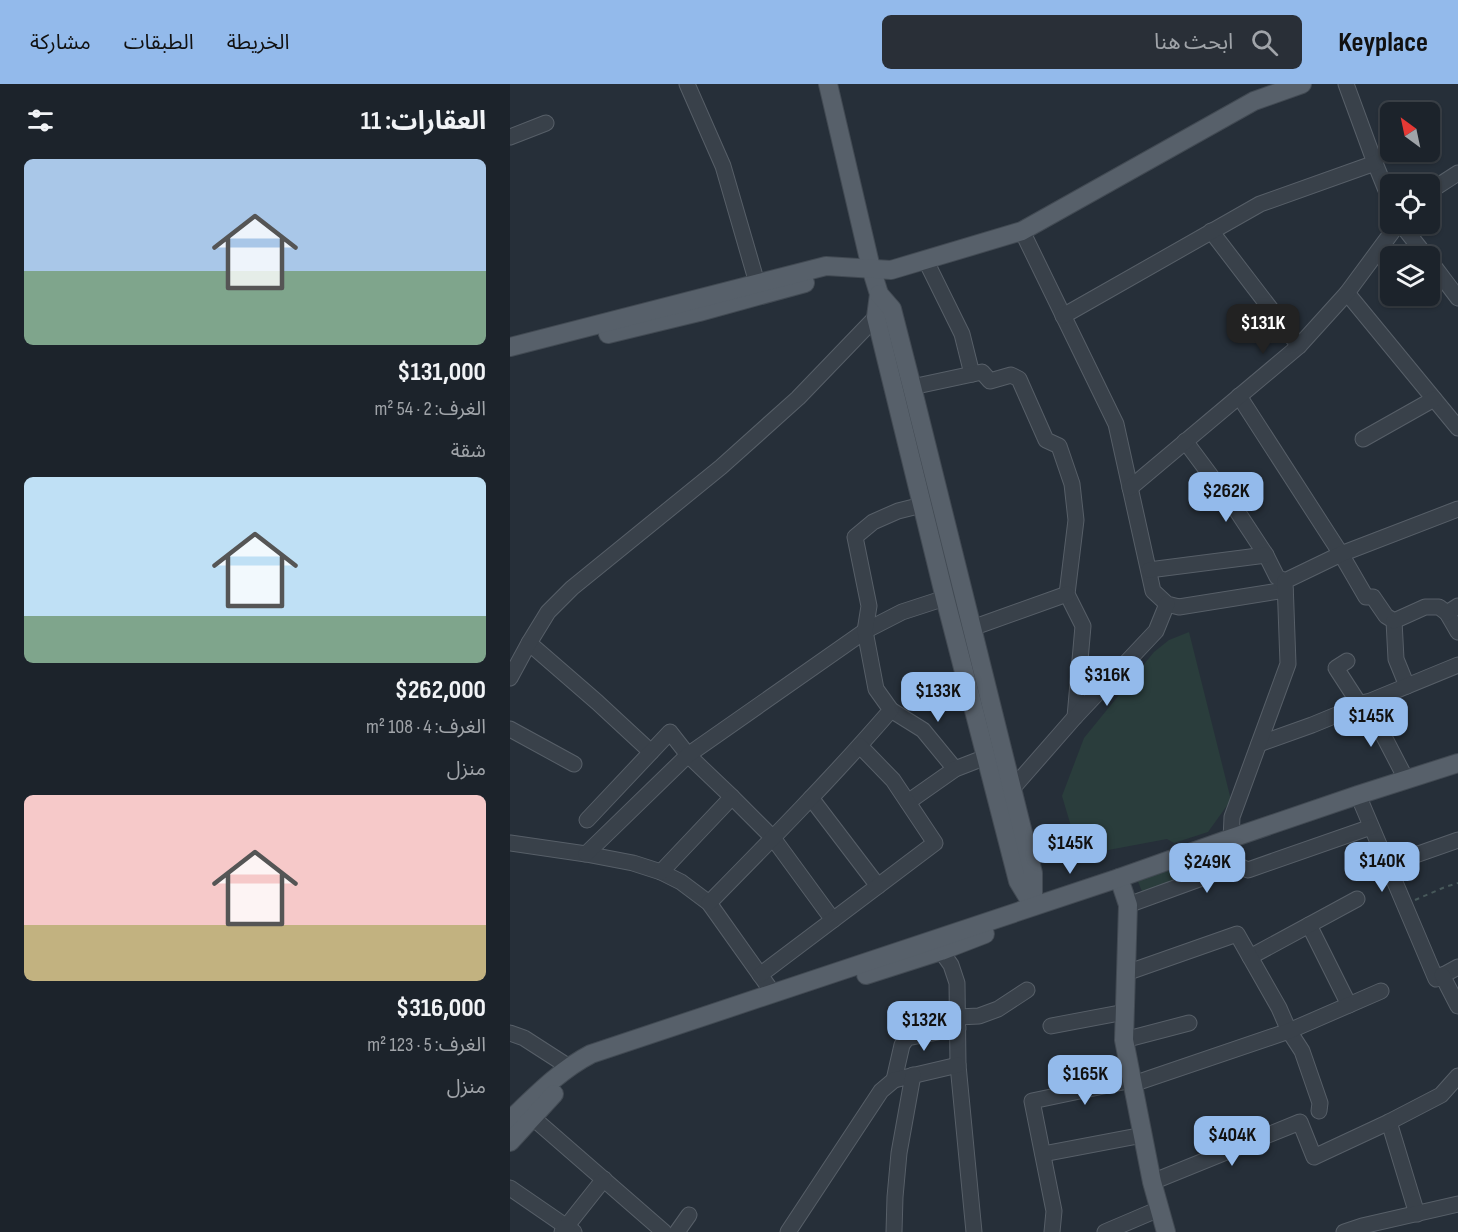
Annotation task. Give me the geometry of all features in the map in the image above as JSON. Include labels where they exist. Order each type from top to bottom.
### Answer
[{"type":"main road","points":[[828,84],[871,268],[879,294],[892,309],[912,387],[1033,873],[1033,906]]},
{"type":"main road","points":[[510,347],[826,266],[891,270],[1022,231],[1254,101],[1302,84]]},
{"type":"main road","points":[[510,358],[871,268]]},
{"type":"main road","points":[[879,294],[876,317],[945,598],[1018,881],[1033,906]]},
{"type":"main road","points":[[510,1120],[575,1062],[591,1054],[773,993],[939,944],[995,930],[1033,906],[1458,763]]},
{"type":"main road","points":[[1119,878],[1128,905],[1125,1040],[1152,1182],[1166,1232]]},
{"type":"main road","points":[[510,1142],[550,1098],[574,1077],[595,1064],[668,1038],[756,1011],[939,944]]},
{"type":"street","points":[[687,84],[723,166],[757,283]]},
{"type":"street","points":[[1346,84],[1380,175]]},
{"type":"street","points":[[510,138],[546,123]]},
{"type":"street","points":[[1063,316],[1260,204],[1375,163]]},
{"type":"street","points":[[1440,185],[1458,173]]},
{"type":"street","points":[[1022,231],[1116,424],[1153,591],[1167,604],[1179,607],[1285,585],[1341,554],[1458,509]]},
{"type":"street","points":[[1211,231],[1299,346]]},
{"type":"street","points":[[1130,488],[1299,346],[1347,293],[1392,234]]},
{"type":"street","points":[[1408,234],[1418,246]]},
{"type":"street","points":[[925,260],[963,334],[972,375]]},
{"type":"street","points":[[1440,274],[1458,298]]},
{"type":"street","points":[[1347,293],[1458,428]]},
{"type":"street","points":[[510,678],[548,612],[572,588],[721,467],[789,406],[876,317]]},
{"type":"street","points":[[912,387],[982,372],[990,381],[1011,375],[1019,379],[1046,440],[1059,446],[1072,484],[1076,520],[1067,594],[1083,626],[1075,717]]},
{"type":"street","points":[[1239,396],[1341,554],[1366,597],[1373,597],[1386,616],[1394,621]]},
{"type":"street","points":[[1362,439],[1434,399]]},
{"type":"street","points":[[1128,905],[1224,870],[1230,862],[1232,817],[1288,664],[1285,585],[1277,577],[1266,555],[1237,511],[1185,441]]},
{"type":"street","points":[[922,505],[898,511],[873,522],[855,537],[869,606],[865,631],[876,689],[891,710],[922,730],[955,769]]},
{"type":"street","points":[[1149,570],[1266,555]]},
{"type":"street","points":[[972,628],[1067,594]]},
{"type":"street","points":[[586,854],[688,755],[865,631],[902,612],[945,598]]},
{"type":"street","points":[[1012,789],[1075,717],[1156,631],[1167,604]]},
{"type":"street","points":[[1394,621],[1425,607],[1439,607],[1453,610],[1458,632]]},
{"type":"street","points":[[1394,621],[1396,659],[1407,686]]},
{"type":"street","points":[[529,643],[651,752]]},
{"type":"street","points":[[1347,661],[1336,668],[1363,704],[1406,779]]},
{"type":"street","points":[[1259,744],[1458,666]]},
{"type":"street","points":[[709,903],[811,798],[891,710]]},
{"type":"street","points":[[510,729],[574,765]]},
{"type":"street","points":[[587,820],[670,732],[688,755],[772,838],[833,920]]},
{"type":"street","points":[[760,975],[935,843],[893,780],[860,746]]},
{"type":"street","points":[[909,802],[955,769],[986,757]]},
{"type":"street","points":[[1358,795],[1436,979],[1458,967]]},
{"type":"street","points":[[661,872],[732,797]]},
{"type":"street","points":[[811,798],[878,886]]},
{"type":"street","points":[[1230,862],[1248,870],[1371,827]]},
{"type":"street","points":[[1387,865],[1458,840]]},
{"type":"street","points":[[510,843],[633,863],[661,872],[681,882],[709,903],[773,993]]},
{"type":"street","points":[[1250,957],[1357,899]]},
{"type":"street","points":[[1310,925],[1349,1005]]},
{"type":"street","points":[[1126,973],[1237,934],[1302,1051],[1320,1103],[1319,1111]]},
{"type":"street","points":[[939,944],[951,964],[957,983],[958,1065],[974,1232]]},
{"type":"street","points":[[1442,975],[1458,1006]]},
{"type":"street","points":[[894,1080],[902,1045],[907,1038],[998,1009],[1027,990]]},
{"type":"street","points":[[1052,1232],[1054,1211],[1032,1101],[1133,1082],[1289,1031],[1381,991]]},
{"type":"street","points":[[1051,1026],[1125,1012]]},
{"type":"street","points":[[1125,1040],[1190,1023]]},
{"type":"street","points":[[510,1033],[525,1038],[569,1067]]},
{"type":"street","points":[[788,1232],[881,1090],[894,1080],[958,1065]]},
{"type":"street","points":[[894,1232],[899,1153],[912,1075]]},
{"type":"street","points":[[1152,1182],[1300,1122],[1314,1157],[1441,1095],[1458,1076]]},
{"type":"street","points":[[532,1118],[664,1232]]},
{"type":"street","points":[[1389,1122],[1417,1214]]},
{"type":"street","points":[[1043,1154],[1143,1135]]},
{"type":"street","points":[[510,1188],[567,1230],[604,1179]]},
{"type":"street","points":[[1344,1232],[1458,1204]]},
{"type":"street","points":[[1105,1232],[1160,1209]]},
{"type":"street","points":[[677,1232],[689,1215]]},
{"type":"path","points":[[1405,905],[1458,883]]},
{"type":"green space","points":[[1189,632],[1231,800],[1208,832],[1174,843],[1167,839],[1103,851],[1073,833],[1062,796],[1084,738],[1154,652],[1169,640]]},
{"type":"green space","points":[[1217,850],[1222,865],[1143,894],[1137,879]]}]
